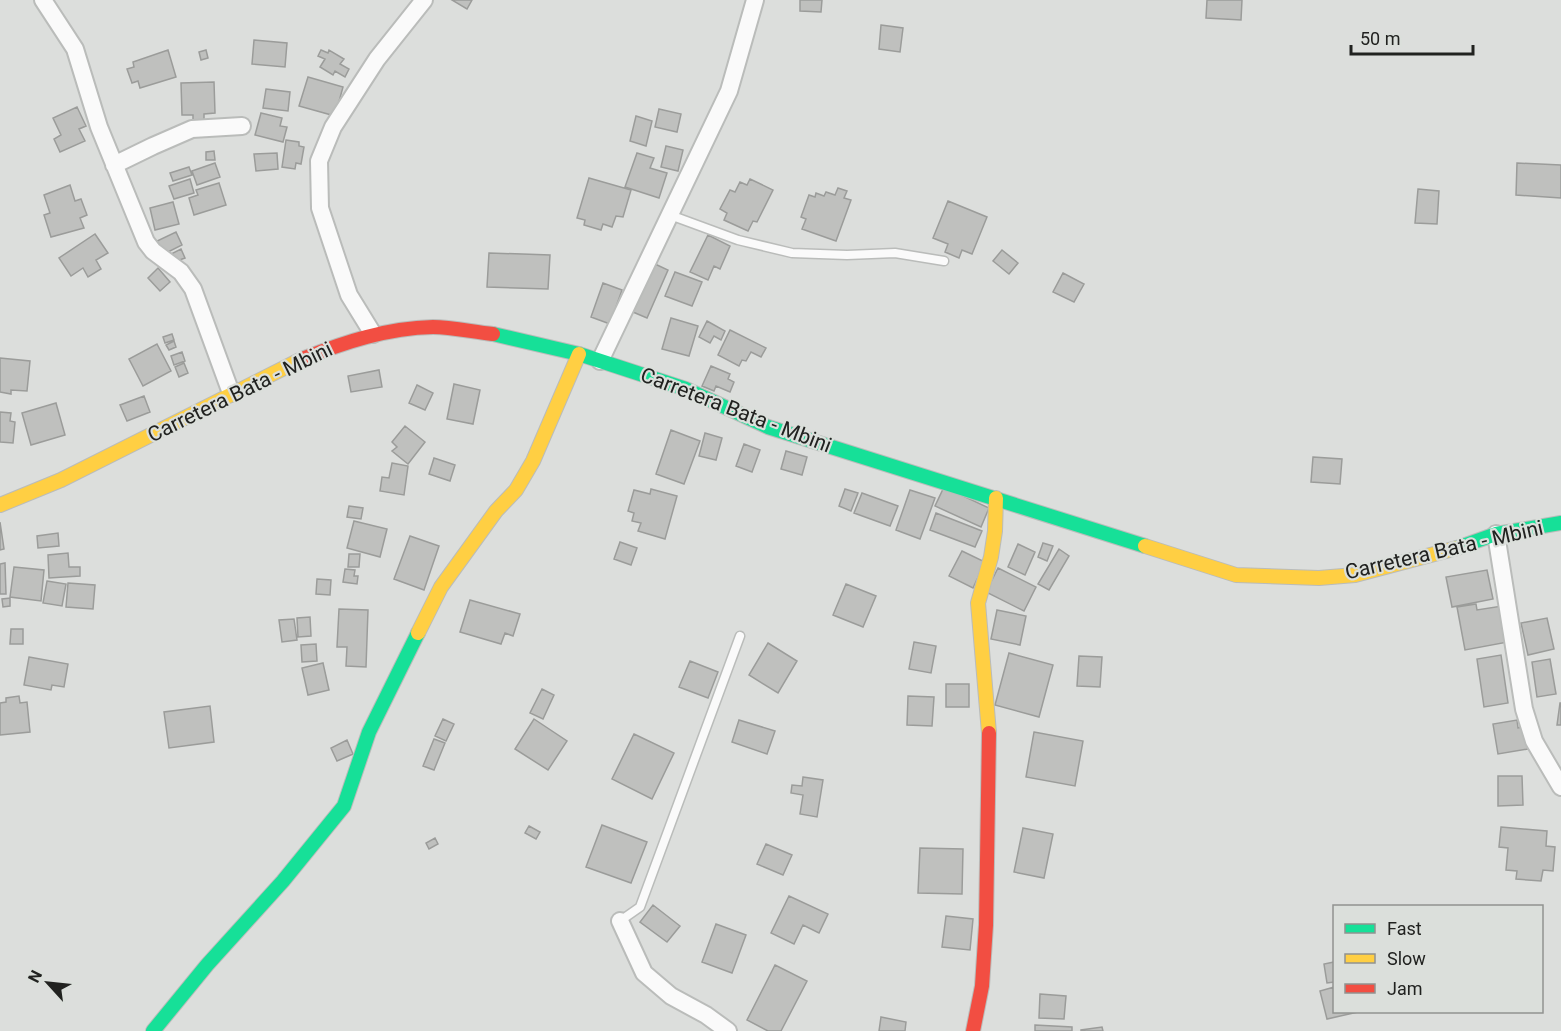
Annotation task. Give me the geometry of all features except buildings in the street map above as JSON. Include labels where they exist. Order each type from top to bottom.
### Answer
[{"type":"main road","name":"Carretera Bata - Mbini","points":[[0,505],[61,480],[297,361],[342,343],[373,334],[434,327],[536,342],[579,354],[686,388],[768,427],[1236,575],[1318,578],[1355,575],[1442,553],[1496,534],[1561,523]]},
{"type":"main road","points":[[153,1031],[207,965],[283,881],[344,806],[369,732],[441,587],[496,511],[516,490],[533,461],[579,354]]},
{"type":"main road","points":[[973,1031],[982,986],[986,925],[989,727],[978,603],[991,557],[996,498]]},
{"type":"street","points":[[43,0],[75,49],[99,127],[146,242],[153,251],[181,272],[193,289],[231,393]]},
{"type":"street","points":[[373,334],[349,295],[320,208],[319,161],[333,127],[377,59],[424,0]]},
{"type":"street","points":[[600,361],[729,91],[755,0]]},
{"type":"street","points":[[114,165],[192,129],[242,126]]},
{"type":"street","points":[[1496,534],[1524,709],[1534,741],[1561,787]]},
{"type":"street","points":[[620,921],[644,973],[671,996],[706,1015],[728,1031]]},
{"type":"lane","points":[[669,216],[738,240],[792,253],[847,255],[895,253],[944,261]]},
{"type":"lane","points":[[620,921],[640,907],[740,636]]},
{"type":"traffic: fast","points":[[493,334],[579,354],[686,389],[768,427],[1145,546]]},
{"type":"traffic: fast","points":[[1457,548],[1496,534],[1561,523]]},
{"type":"traffic: fast","points":[[153,1031],[207,965],[283,881],[344,806],[369,732],[418,633]]},
{"type":"traffic: slow","points":[[418,633],[441,587],[496,511],[516,490],[533,461],[579,354]]},
{"type":"traffic: slow","points":[[0,505],[61,480],[302,359]]},
{"type":"traffic: slow","points":[[989,733],[978,603],[991,557],[996,498]]},
{"type":"traffic: slow","points":[[1145,546],[1236,575],[1319,578],[1355,575],[1457,548]]},
{"type":"traffic: jam","points":[[302,359],[350,342],[399,330],[440,327],[493,334]]},
{"type":"traffic: jam","points":[[973,1031],[982,986],[986,925],[989,733]]}]
